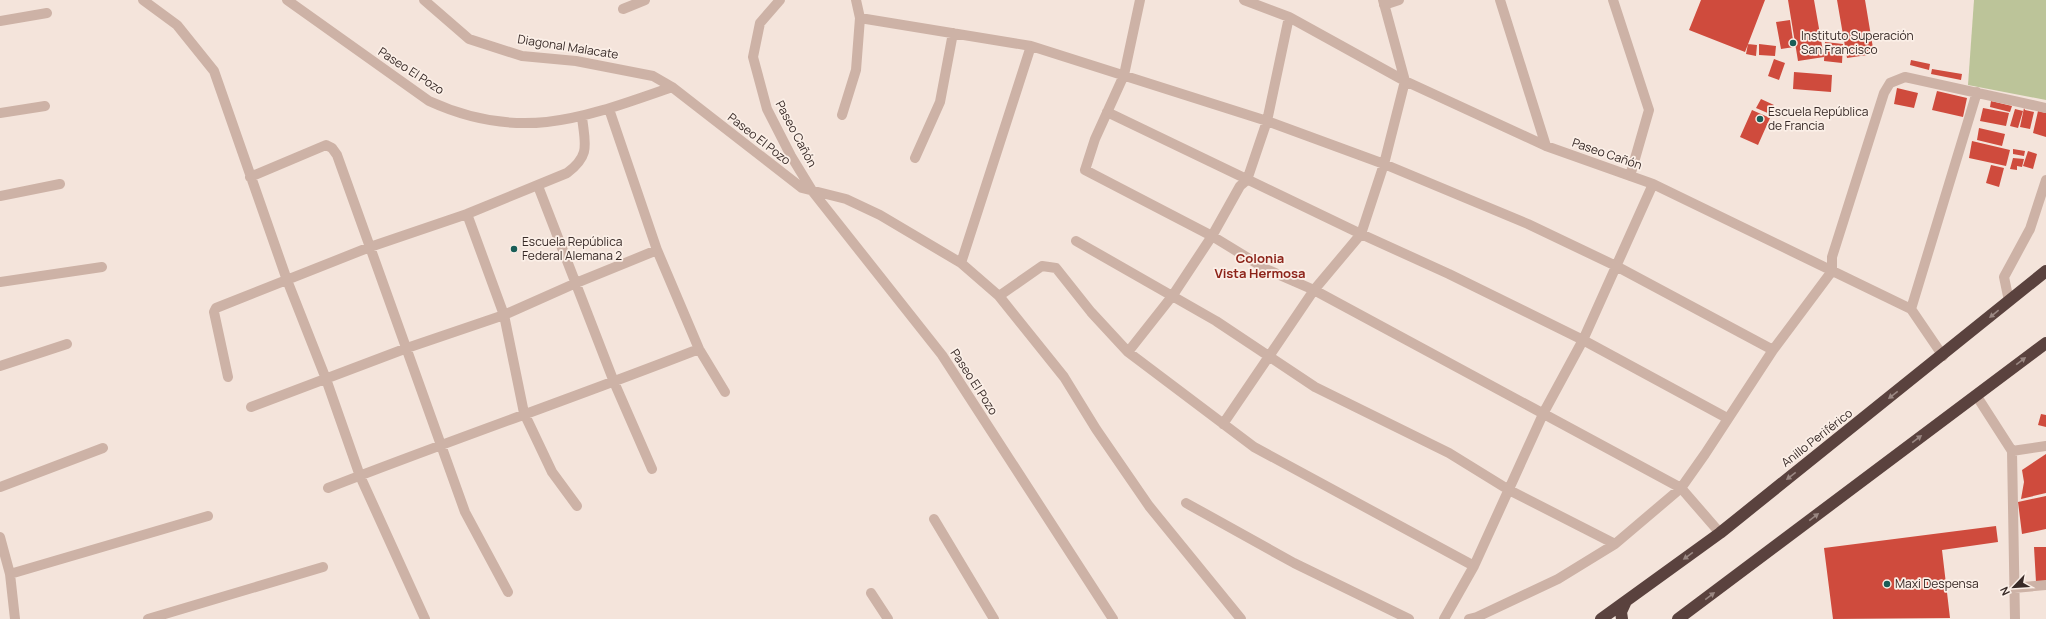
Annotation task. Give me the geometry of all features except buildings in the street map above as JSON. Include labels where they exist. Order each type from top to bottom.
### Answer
[{"type":"highway","name":"Anillo Periférico","points":[[1601,619],[1720,533],[1943,356],[2046,271]]},
{"type":"highway","points":[[1678,619],[2046,343]]},
{"type":"highway","points":[[1622,619],[1621,612],[1626,601]]},
{"type":"street","points":[[143,0],[177,25],[214,71],[250,178],[287,280],[326,379],[360,476],[424,619]]},
{"type":"street","name":"Paseo El Pozo","points":[[287,0],[429,101],[455,112],[498,122],[528,124],[582,117],[672,87],[802,188],[813,192],[942,355],[1113,619]]},
{"type":"street","name":"Diagonal Malacate","points":[[424,0],[469,39],[522,56],[597,65],[653,76],[672,87]]},
{"type":"street","points":[[623,9],[645,0]]},
{"type":"street","name":"Paseo Cañón","points":[[780,0],[760,23],[753,58],[767,109],[813,192]]},
{"type":"street","points":[[842,115],[856,70],[860,18],[856,0]]},
{"type":"street","points":[[1140,0],[1124,75],[1094,139],[1085,170],[1212,236],[1266,269],[1314,290],[1544,412],[1681,488],[1720,533]]},
{"type":"street","name":"Paseo Cañón","points":[[1244,0],[1261,3],[1289,16],[1405,81],[1546,146],[1653,184],[1911,309]]},
{"type":"street","points":[[1223,424],[1314,290],[1361,234],[1384,164],[1405,81],[1383,2],[1399,0]]},
{"type":"street","points":[[1500,0],[1546,146]]},
{"type":"street","points":[[1613,0],[1649,110],[1630,176]]},
{"type":"street","points":[[0,21],[47,13]]},
{"type":"street","points":[[1128,352],[1173,295],[1212,236],[1240,186],[1247,180],[1267,121],[1289,16]]},
{"type":"street","points":[[860,18],[1031,46],[1267,121],[1384,164],[1528,224],[1616,266],[1772,350]]},
{"type":"street","points":[[915,158],[940,102],[954,33]]},
{"type":"street","points":[[961,263],[1031,46]]},
{"type":"street","points":[[1468,619],[1477,617],[1558,579],[1615,544],[1681,488],[1705,454],[1772,350],[1832,271],[1832,257],[1884,93],[1890,83],[1905,77],[2046,108]]},
{"type":"street","points":[[1943,356],[1911,309],[1976,92]]},
{"type":"street","points":[[0,113],[45,106]]},
{"type":"street","points":[[609,109],[657,250],[698,349],[725,392]]},
{"type":"street","points":[[1107,112],[1247,180],[1449,274],[1583,340],[1727,418]]},
{"type":"street","points":[[228,377],[215,318],[216,308],[370,247],[467,214],[567,173],[578,165],[586,151],[582,117]]},
{"type":"street","points":[[250,178],[326,146],[332,148],[337,155],[407,348],[440,446],[465,512],[508,592]]},
{"type":"street","points":[[2009,301],[2004,277],[2030,229],[2046,180]]},
{"type":"street","points":[[0,196],[60,184]]},
{"type":"street","points":[[1444,619],[1474,566],[1544,412],[1583,340],[1653,184]]},
{"type":"street","points":[[538,186],[614,382],[652,469]]},
{"type":"street","points":[[813,192],[846,199],[880,215],[961,263],[999,296],[1064,377],[1096,429],[1149,506],[1241,619]]},
{"type":"street","points":[[467,214],[504,315],[524,413],[552,472],[577,506]]},
{"type":"street","points":[[1076,242],[1173,295],[1315,387],[1450,453],[1509,490],[1615,544]]},
{"type":"street","points":[[251,407],[407,348],[504,315],[576,283],[657,250]]},
{"type":"street","points":[[999,296],[1042,266],[1056,268],[1091,312],[1128,352],[1254,447],[1474,566]]},
{"type":"street","points":[[0,282],[102,267]]},
{"type":"street","points":[[0,366],[67,344]]},
{"type":"street","points":[[328,488],[524,413],[614,382],[698,349]]},
{"type":"street","points":[[1976,395],[2012,451],[2015,619]]},
{"type":"street","points":[[2012,451],[2046,446]]},
{"type":"street","points":[[0,488],[103,448]]},
{"type":"street","points":[[1186,503],[1294,563],[1409,619]]},
{"type":"street","points":[[10,574],[208,516]]},
{"type":"street","points":[[934,519],[994,619]]},
{"type":"street","points":[[0,537],[10,574],[15,619]]},
{"type":"street","points":[[148,619],[323,567]]},
{"type":"street","points":[[2014,588],[2046,585]]},
{"type":"street","points":[[871,593],[888,619]]},
{"type":"green space","points":[[1974,0],[2046,0],[2046,100],[1968,85]]},
{"type":"place","name":"Instituto Superación San Francisco","points":[[1793,43]]},
{"type":"place","name":"Escuela República de Francia","points":[[1760,119]]},
{"type":"place","name":"Escuela República Federal Alemana 2","points":[[514,249]]},
{"type":"place","name":"Maxi Despensa","points":[[1887,584]]},
{"type":"district","name":"Colonia Vista Hermosa","points":[[1260,266]]}]
